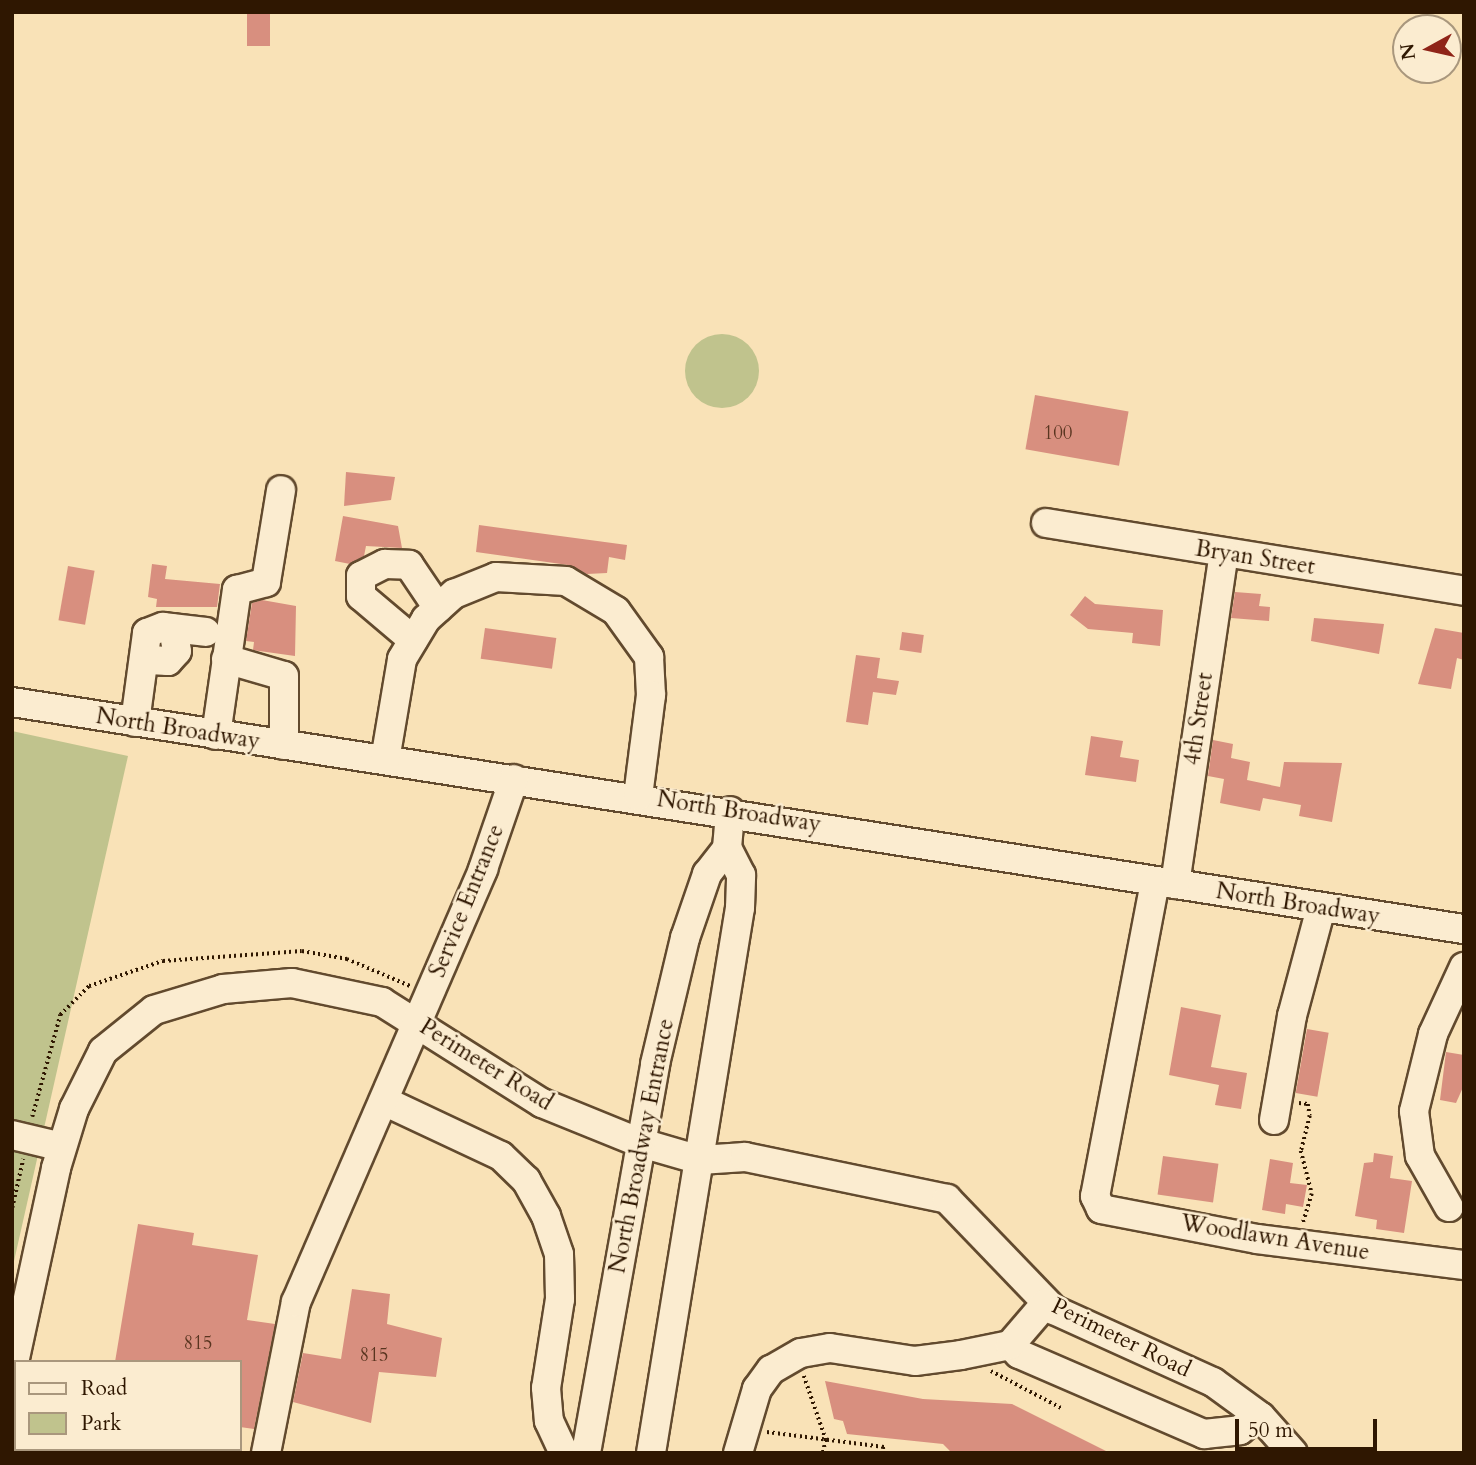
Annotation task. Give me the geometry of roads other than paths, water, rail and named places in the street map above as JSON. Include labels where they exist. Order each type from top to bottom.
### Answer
[{"type":"street","points":[[216,735],[237,590],[266,582],[281,490]]},
{"type":"street","name":"Bryan Street","points":[[1046,523],[1464,591]]},
{"type":"street","name":"4th Street","points":[[1096,1196],[1165,883],[1224,554]]},
{"type":"street","points":[[413,640],[360,596],[361,576],[385,564],[409,565],[438,608]]},
{"type":"street","points":[[385,760],[402,659],[438,608],[496,577],[566,581],[616,611],[649,657],[651,695],[638,796]]},
{"type":"street","points":[[135,722],[149,660],[148,633],[173,628],[206,632]]},
{"type":"street","points":[[226,659],[284,676],[284,745]]},
{"type":"street","name":"North Broadway","points":[[12,702],[216,735],[638,796],[1165,883],[1464,929]]},
{"type":"street","name":"Service Entrance","points":[[267,1453],[296,1302],[418,1022],[514,779]]},
{"type":"street","points":[[651,1453],[740,908],[741,875],[727,848],[730,811]]},
{"type":"street","name":"North Broadway Entrance","points":[[586,1453],[638,1142],[685,937],[707,874],[727,848]]},
{"type":"street","points":[[1275,1110],[1321,908]]},
{"type":"street","points":[[1449,1207],[1420,1156],[1414,1111],[1433,1034],[1464,967]]},
{"type":"street","name":"Perimeter Road","points":[[15,1360],[62,1147],[103,1051],[154,1010],[223,989],[292,983],[382,1002],[418,1022],[542,1103],[638,1142],[700,1160],[745,1157],[947,1199],[1046,1303],[1213,1382],[1258,1415],[1293,1453]]},
{"type":"street","points":[[384,1101],[501,1156],[526,1180],[546,1216],[559,1254],[560,1298],[546,1388],[549,1421],[564,1453]]},
{"type":"street","points":[[12,1135],[62,1147]]},
{"type":"street","name":"Woodlawn Avenue","points":[[1096,1196],[1101,1209],[1292,1243],[1464,1265]]},
{"type":"street","points":[[742,1441],[757,1389],[771,1370],[801,1353],[830,1348],[915,1361],[1010,1345],[1046,1303]]},
{"type":"street","points":[[1010,1345],[1019,1354],[1204,1434],[1240,1430],[1258,1415]]}]
